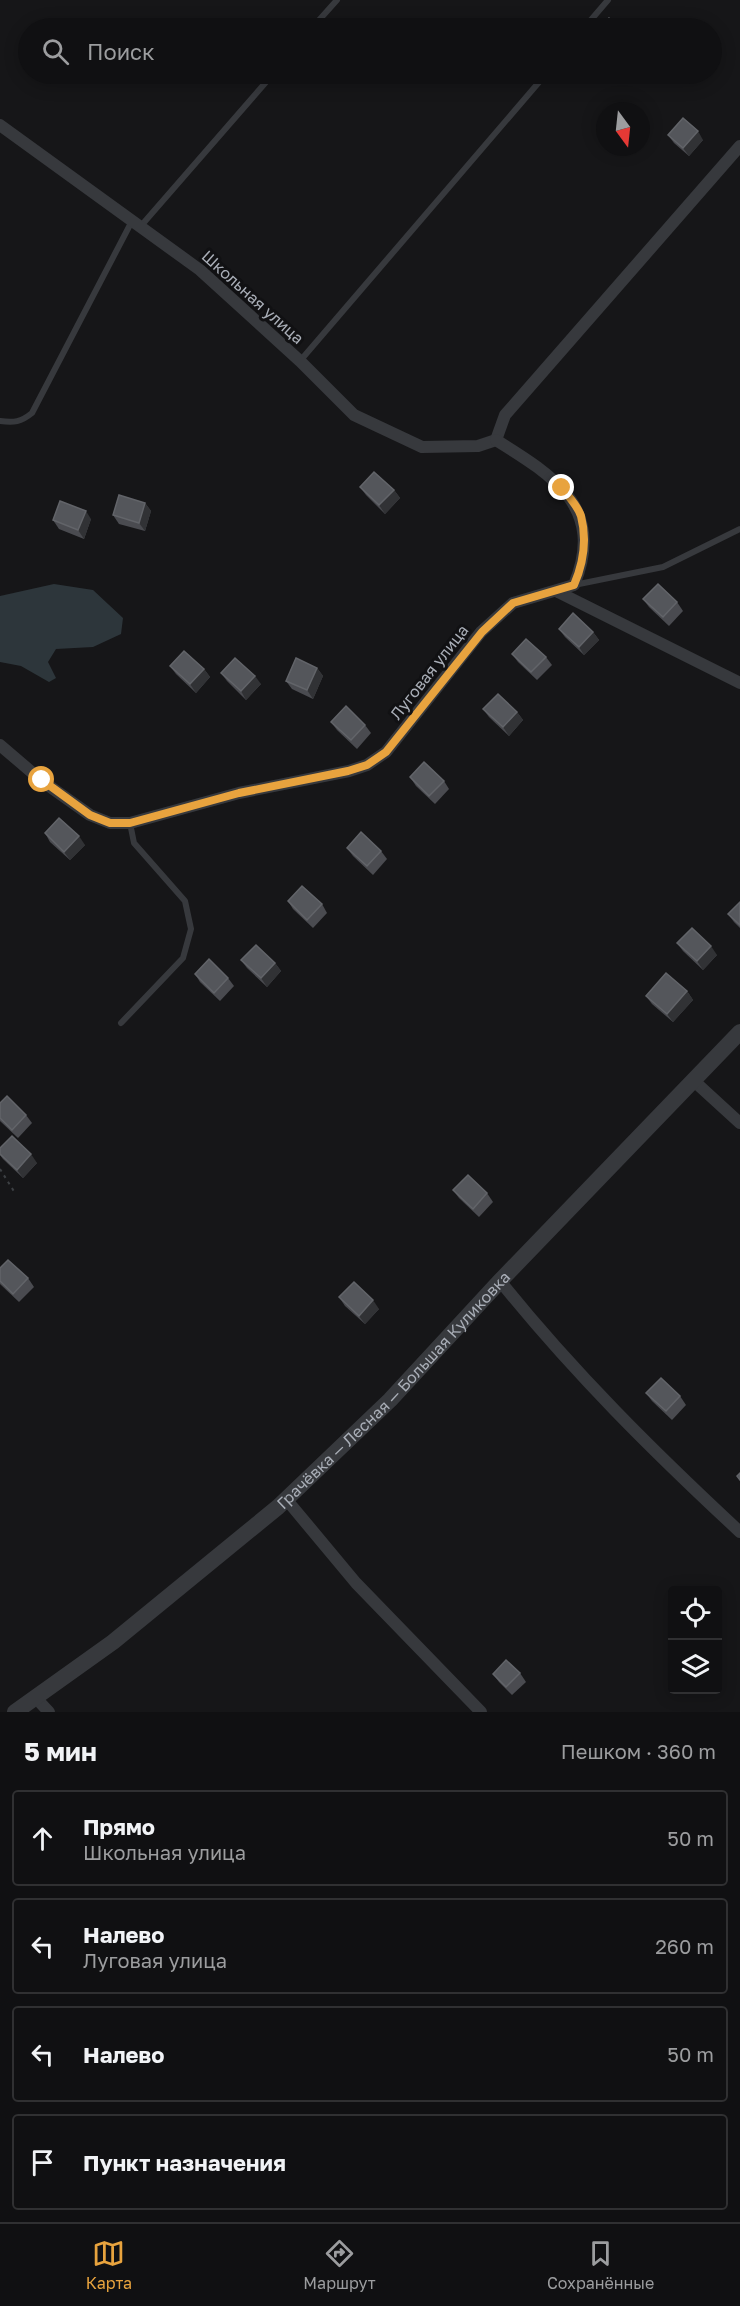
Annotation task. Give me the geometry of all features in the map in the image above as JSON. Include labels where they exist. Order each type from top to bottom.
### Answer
[{"type":"street","name":"Школьная улица","points":[[0,125],[200,270],[300,361],[354,416],[422,447],[478,446],[496,440]]},
{"type":"street","points":[[574,585],[580,570],[584,544],[580,514],[562,488],[542,469],[496,440],[505,416],[740,146]]},
{"type":"street","name":"Луговая улица","points":[[130,823],[239,793],[348,771],[367,765],[386,752],[482,632],[513,603],[558,592],[574,585]]},
{"type":"street","points":[[558,592],[740,683]]},
{"type":"street","points":[[0,744],[42,780],[90,815],[110,823],[130,823]]},
{"type":"street","name":"Грачёвка — Лесная — Большая Куликовка","points":[[15,1712],[113,1642],[286,1499],[390,1400],[500,1281],[740,1032]]},
{"type":"street","points":[[694,1081],[740,1123]]},
{"type":"street","points":[[500,1281],[543,1333],[636,1434],[740,1532]]},
{"type":"street","points":[[286,1499],[356,1583],[481,1712]]},
{"type":"street","points":[[35,1697],[49,1712]]},
{"type":"lane","points":[[321,18],[337,0]]},
{"type":"lane","points":[[593,18],[608,0]]},
{"type":"lane","points":[[0,421],[13,423],[23,420],[32,413],[136,224],[264,84]]},
{"type":"lane","points":[[300,361],[537,84]]},
{"type":"lane","points":[[574,585],[663,567],[740,529]]},
{"type":"lane","points":[[121,1023],[183,958],[191,928],[185,902],[134,843],[130,823]]},
{"type":"path","points":[[0,1169],[15,1193]]},
{"type":"shaded area","points":[[54,584],[93,590],[123,618],[121,634],[93,647],[56,649],[48,662],[56,678],[49,682],[21,666],[0,662],[0,596]]},
{"type":"building","points":[[683,118],[698,131],[683,148],[668,135]]},
{"type":"building","points":[[374,472],[394,490],[379,505],[360,487]]},
{"type":"building","points":[[119,495],[145,503],[139,523],[113,515]]},
{"type":"building","points":[[60,501],[86,511],[78,530],[53,520]]},
{"type":"building","points":[[658,584],[677,602],[663,617],[643,599]]},
{"type":"building","points":[[573,613],[593,632],[579,647],[559,629]]},
{"type":"building","points":[[526,639],[546,657],[531,672],[512,654]]},
{"type":"building","points":[[184,651],[204,669],[190,684],[170,666]]},
{"type":"building","points":[[235,658],[255,676],[241,691],[221,673]]},
{"type":"building","points":[[296,658],[317,668],[307,690],[286,681]]},
{"type":"building","points":[[498,694],[517,712],[503,727],[483,709]]},
{"type":"building","points":[[346,706],[365,725],[351,740],[331,722]]},
{"type":"building","points":[[424,762],[444,781],[429,796],[410,777]]},
{"type":"building","points":[[59,818],[79,836],[64,852],[45,833]]},
{"type":"building","points":[[361,832],[381,851],[367,866],[347,848]]},
{"type":"building","points":[[302,886],[322,904],[307,920],[288,901]]},
{"type":"building","points":[[740,902],[740,925],[728,914]]},
{"type":"building","points":[[692,928],[711,946],[697,961],[677,943]]},
{"type":"building","points":[[256,945],[275,963],[261,978],[241,960]]},
{"type":"building","points":[[209,959],[228,978],[214,993],[195,974]]},
{"type":"building","points":[[666,973],[687,991],[667,1014],[646,996]]},
{"type":"building","points":[[7,1096],[26,1115],[12,1130],[0,1118],[0,1103]]},
{"type":"building","points":[[12,1136],[31,1154],[17,1170],[0,1154],[0,1148]]},
{"type":"building","points":[[468,1175],[487,1193],[473,1209],[453,1190]]},
{"type":"building","points":[[8,1260],[28,1278],[13,1294],[0,1281],[0,1268]]},
{"type":"building","points":[[354,1282],[373,1300],[359,1316],[339,1297]]},
{"type":"building","points":[[661,1378],[680,1396],[666,1411],[646,1393]]},
{"type":"building","points":[[506,1660],[520,1673],[506,1687],[493,1674]]},
{"type":"route","points":[[42,780],[90,815],[110,823],[130,823],[239,793],[348,771],[367,765],[386,752],[482,632],[513,603],[558,592],[574,585],[580,570],[584,544],[580,514],[562,488]]}]
